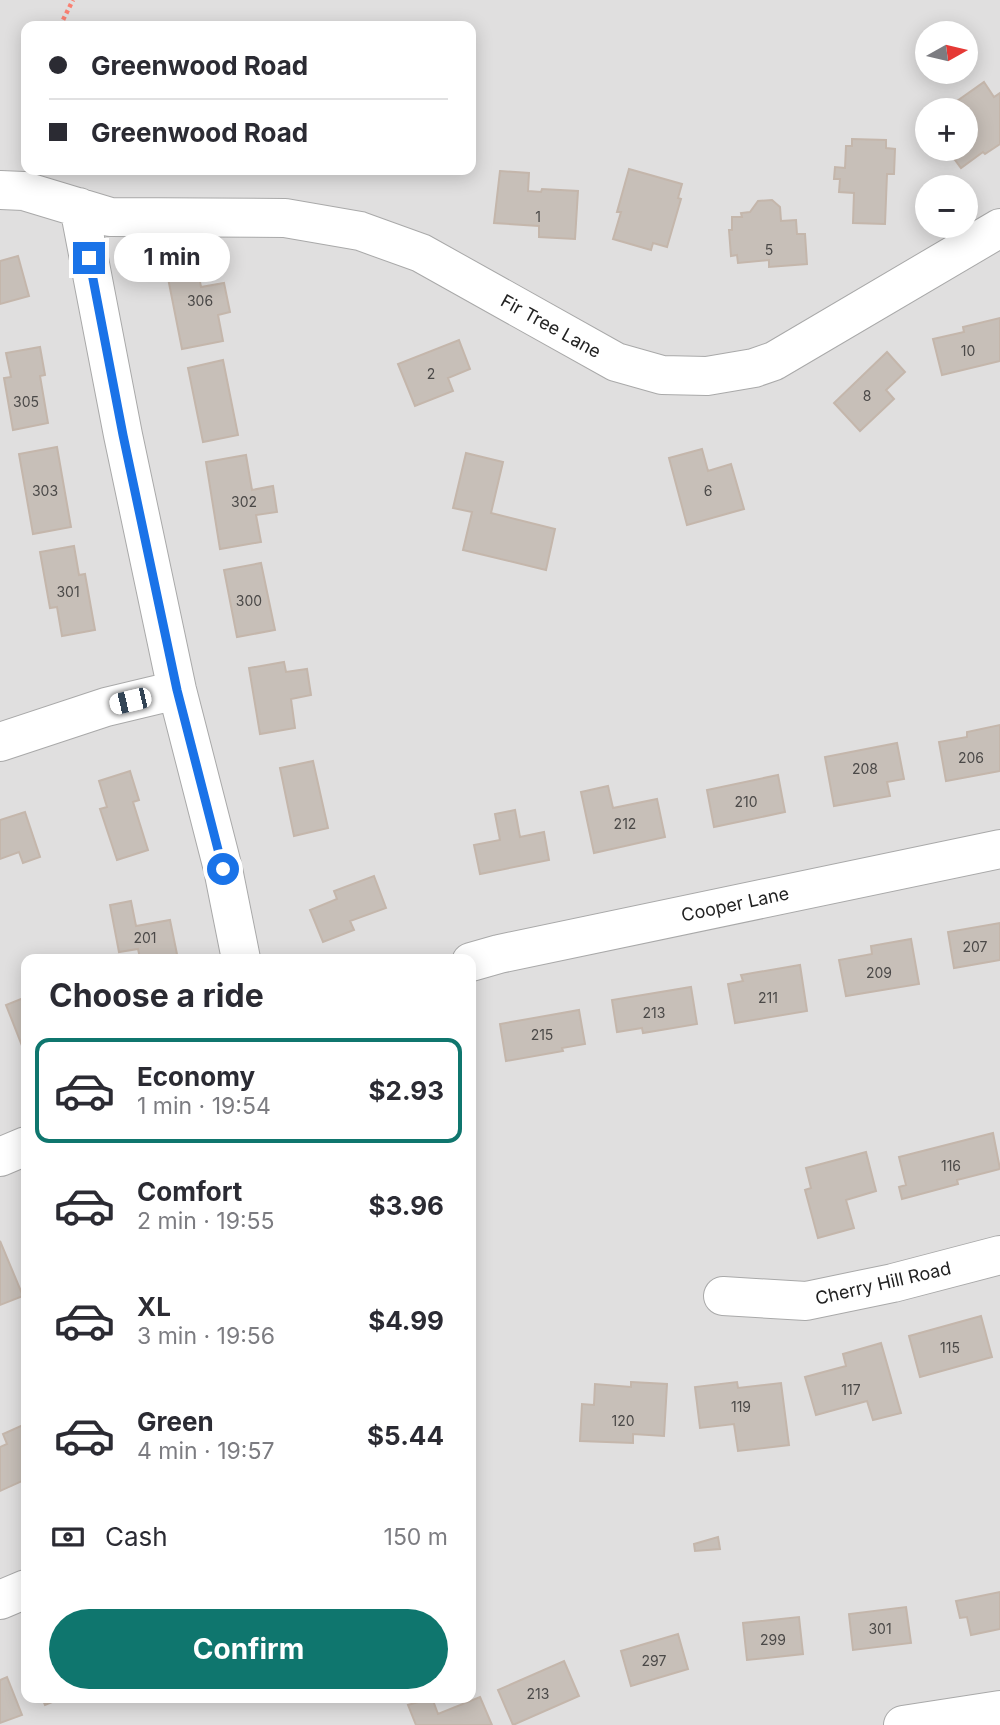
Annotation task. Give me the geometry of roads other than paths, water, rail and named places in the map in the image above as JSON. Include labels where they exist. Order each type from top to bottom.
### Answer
[{"type":"street","name":"Fir Tree Lane","points":[[0,190],[24,191],[110,217],[285,218],[360,231],[421,253],[616,362],[662,375],[707,376],[754,368],[774,361],[1000,228]]},
{"type":"street","points":[[79,207],[123,435],[177,690],[223,869],[240,954]]},
{"type":"street","points":[[0,742],[106,706],[177,690]]},
{"type":"street","name":"Cooper Lane","points":[[476,961],[1000,849]]},
{"type":"street","points":[[0,1157],[21,1148]]},
{"type":"street","name":"Cherry Hill Road","points":[[723,1296],[806,1301],[893,1283],[1000,1255]]},
{"type":"street","points":[[0,1600],[21,1591]]},
{"type":"street","points":[[903,1725],[1000,1710]]}]
